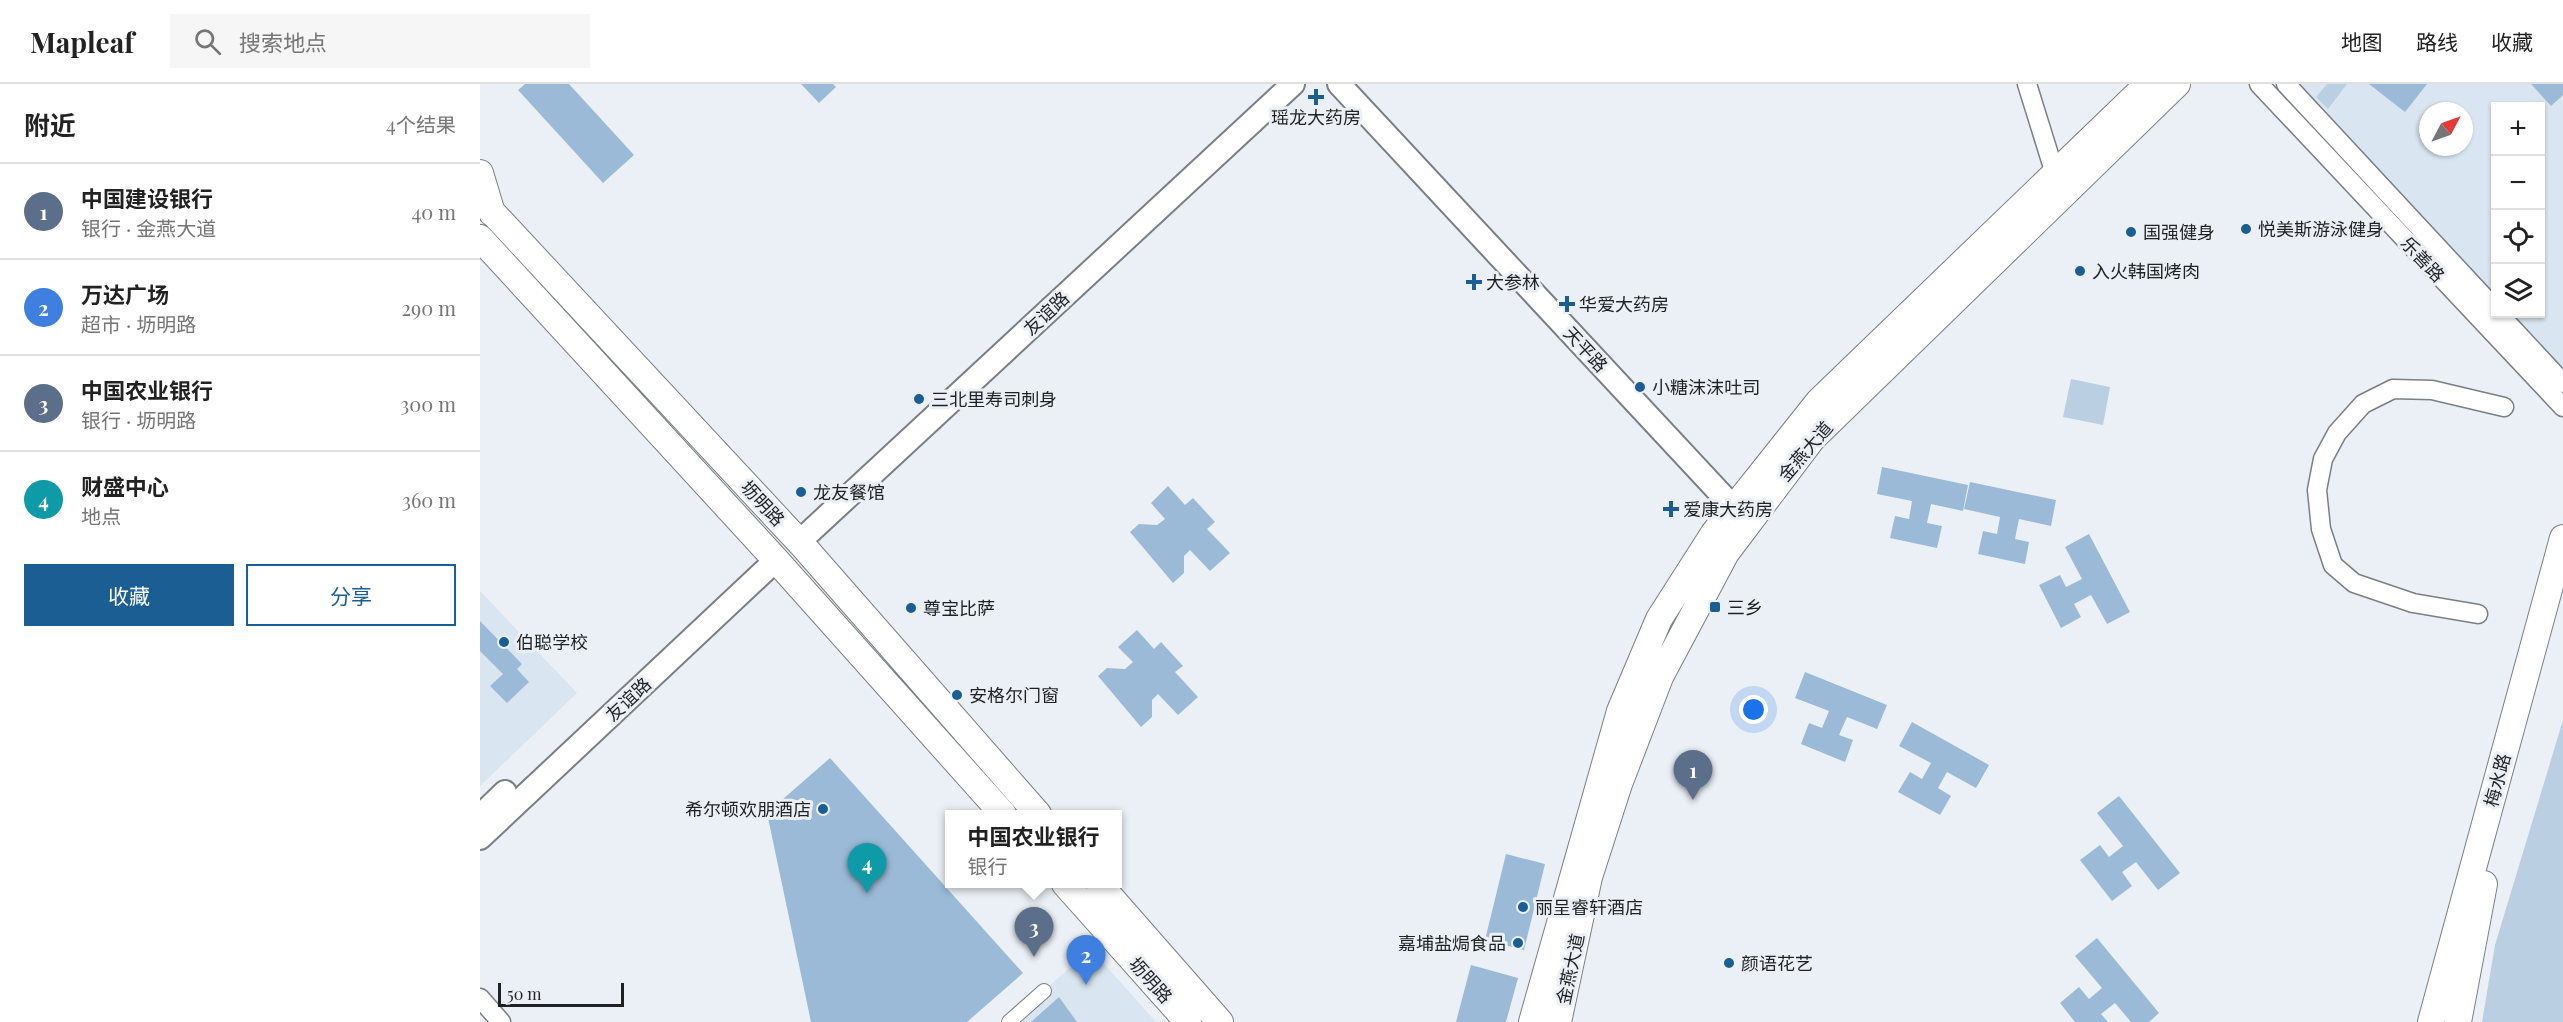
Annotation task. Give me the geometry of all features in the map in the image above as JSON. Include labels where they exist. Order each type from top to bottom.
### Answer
[{"type":"main road","name":"金燕大道","points":[[1532,1022],[1620,711],[1659,619],[1714,533],[1820,400],[2148,84]]},
{"type":"main road","name":"金燕大道","points":[[1558,1022],[1589,877],[1619,784],[1660,677],[1726,553],[1812,439],[2176,84]]},
{"type":"main road","points":[[480,173],[486,206]]},
{"type":"main road","name":"坜明路","points":[[486,206],[799,542],[1034,810]]},
{"type":"main road","name":"坜明路","points":[[480,238],[771,555],[999,810]]},
{"type":"main road","name":"梅水路","points":[[2431,1022],[2563,538]]},
{"type":"main road","name":"梅水路","points":[[2458,1022],[2500,804],[2563,588]]},
{"type":"main road","name":"坜明路","points":[[1069,888],[1188,1022]]},
{"type":"main road","name":"坜明路","points":[[1103,888],[1220,1022]]},
{"type":"street","name":"友谊路","points":[[799,542],[1293,84]]},
{"type":"street","name":"天平路","points":[[1339,84],[1734,508]]},
{"type":"street","points":[[2027,84],[2055,174]]},
{"type":"street","name":"乐善路","points":[[2259,84],[2563,407]]},
{"type":"street","name":"乐善路","points":[[2286,84],[2491,305]]},
{"type":"street","points":[[2503,318],[2563,383]]},
{"type":"street","points":[[2478,614],[2413,603],[2354,584],[2333,565],[2321,529],[2317,490],[2323,459],[2337,433],[2363,404],[2393,389],[2432,390],[2504,407]]},
{"type":"street","name":"友谊路","points":[[480,816],[771,555]]},
{"type":"street","name":"友谊路","points":[[480,837],[771,555]]},
{"type":"street","points":[[1009,1022],[1044,991]]},
{"type":"street","points":[[480,998],[501,1022]]},
{"type":"shaded area","points":[[2297,84],[2563,84],[2563,368],[2516,318],[2545,318],[2545,102],[2491,102],[2491,292]]},
{"type":"shaded area","points":[[2327,84],[2347,84],[2328,109],[2316,97]]},
{"type":"shaded area","points":[[2071,379],[2110,387],[2103,425],[2063,417]]},
{"type":"shaded area","name":"伯聪学校","points":[[480,591],[577,693],[480,786]]},
{"type":"shaded area","points":[[2563,720],[2563,1022],[2482,1022],[2495,945]]},
{"type":"shaded area","points":[[1091,949],[1156,1022],[1008,1022]]},
{"type":"building","points":[[525,84],[569,84],[634,155],[603,183],[518,90]]},
{"type":"building","points":[[801,84],[833,84],[836,87],[819,103]]},
{"type":"building","points":[[2369,84],[2427,84],[2405,112]]},
{"type":"building","points":[[2531,84],[2563,84],[2563,95],[2551,106]]},
{"type":"building","points":[[1882,467],[1968,485],[1963,511],[1931,504],[1927,523],[1942,526],[1937,548],[1890,538],[1895,516],[1909,519],[1912,501],[1877,494]]},
{"type":"building","points":[[1970,482],[2056,500],[2051,526],[2019,519],[2015,539],[2029,542],[2025,564],[1978,554],[1983,531],[1997,534],[2000,517],[1964,509]]},
{"type":"building","points":[[1168,486],[1185,505],[1193,498],[1215,522],[1207,529],[1230,553],[1210,571],[1190,550],[1184,556],[1184,573],[1173,583],[1130,532],[1139,524],[1157,525],[1165,519],[1151,503]]},
{"type":"building","points":[[2089,534],[2130,612],[2107,624],[2091,595],[2074,604],[2081,617],[2061,628],[2039,585],[2060,575],[2066,587],[2082,579],[2065,547]]},
{"type":"building","points":[[480,621],[522,664],[517,669],[529,682],[507,703],[490,686],[503,674],[480,651]]},
{"type":"building","points":[[1137,630],[1154,649],[1161,642],[1183,666],[1175,672],[1198,697],[1178,715],[1158,694],[1152,700],[1152,717],[1141,727],[1098,676],[1107,668],[1125,669],[1133,662],[1118,647]]},
{"type":"building","points":[[1805,672],[1887,705],[1877,729],[1847,717],[1839,735],[1853,740],[1845,762],[1801,744],[1809,723],[1822,728],[1829,711],[1795,698]]},
{"type":"building","points":[[1912,722],[1989,765],[1976,788],[1947,772],[1938,788],[1951,796],[1940,815],[1898,792],[1910,772],[1922,779],[1931,763],[1899,746]]},
{"type":"building","points":[[830,758],[1023,973],[967,1022],[811,1022],[767,813]]},
{"type":"building","points":[[2119,796],[2180,873],[2158,890],[2136,862],[2122,872],[2132,886],[2112,901],[2080,860],[2100,845],[2109,857],[2123,846],[2097,813]]},
{"type":"building","points":[[1506,854],[1545,864],[1524,950],[1485,940]]},
{"type":"building","points":[[2097,938],[2159,1013],[2149,1022],[2131,1022],[2115,1003],[2101,1014],[2108,1022],[2075,1022],[2060,1003],[2079,987],[2089,999],[2102,988],[2075,956]]},
{"type":"building","points":[[1471,965],[1518,978],[1506,1022],[1456,1022]]},
{"type":"building","points":[[1059,997],[1077,1022],[1031,1022]]},
{"type":"place","name":"瑶龙大药房","points":[[1316,97]]},
{"type":"place","name":"悦美斯游泳健身","points":[[2246,229]]},
{"type":"place","name":"国强健身","points":[[2131,232]]},
{"type":"place","name":"入火韩国烤肉","points":[[2080,271]]},
{"type":"place","name":"大参林","points":[[1474,282]]},
{"type":"place","name":"华爱大药房","points":[[1567,304]]},
{"type":"place","name":"小糖沫沫吐司","points":[[1640,387]]},
{"type":"place","name":"三北里寿司刺身","points":[[919,399]]},
{"type":"place","name":"龙友餐馆","points":[[801,492]]},
{"type":"place","name":"爱康大药房","points":[[1671,509]]},
{"type":"place","name":"三乡","points":[[1715,607]]},
{"type":"place","name":"尊宝比萨","points":[[911,608]]},
{"type":"place","name":"伯聪学校","points":[[504,642]]},
{"type":"place","name":"安格尔门窗","points":[[957,695]]},
{"type":"place","name":"中国建设银行","points":[[1693,800]]},
{"type":"place","name":"希尔顿欢朋酒店","points":[[823,809]]},
{"type":"place","name":"财盛中心","points":[[867,893]]},
{"type":"place","name":"丽呈睿轩酒店","points":[[1523,907]]},
{"type":"place","name":"嘉埔盐焗食品","points":[[1518,943]]},
{"type":"place","name":"中国农业银行","points":[[1034,957]]},
{"type":"place","name":"颜语花艺","points":[[1729,963]]},
{"type":"place","name":"万达广场","points":[[1086,985]]}]
